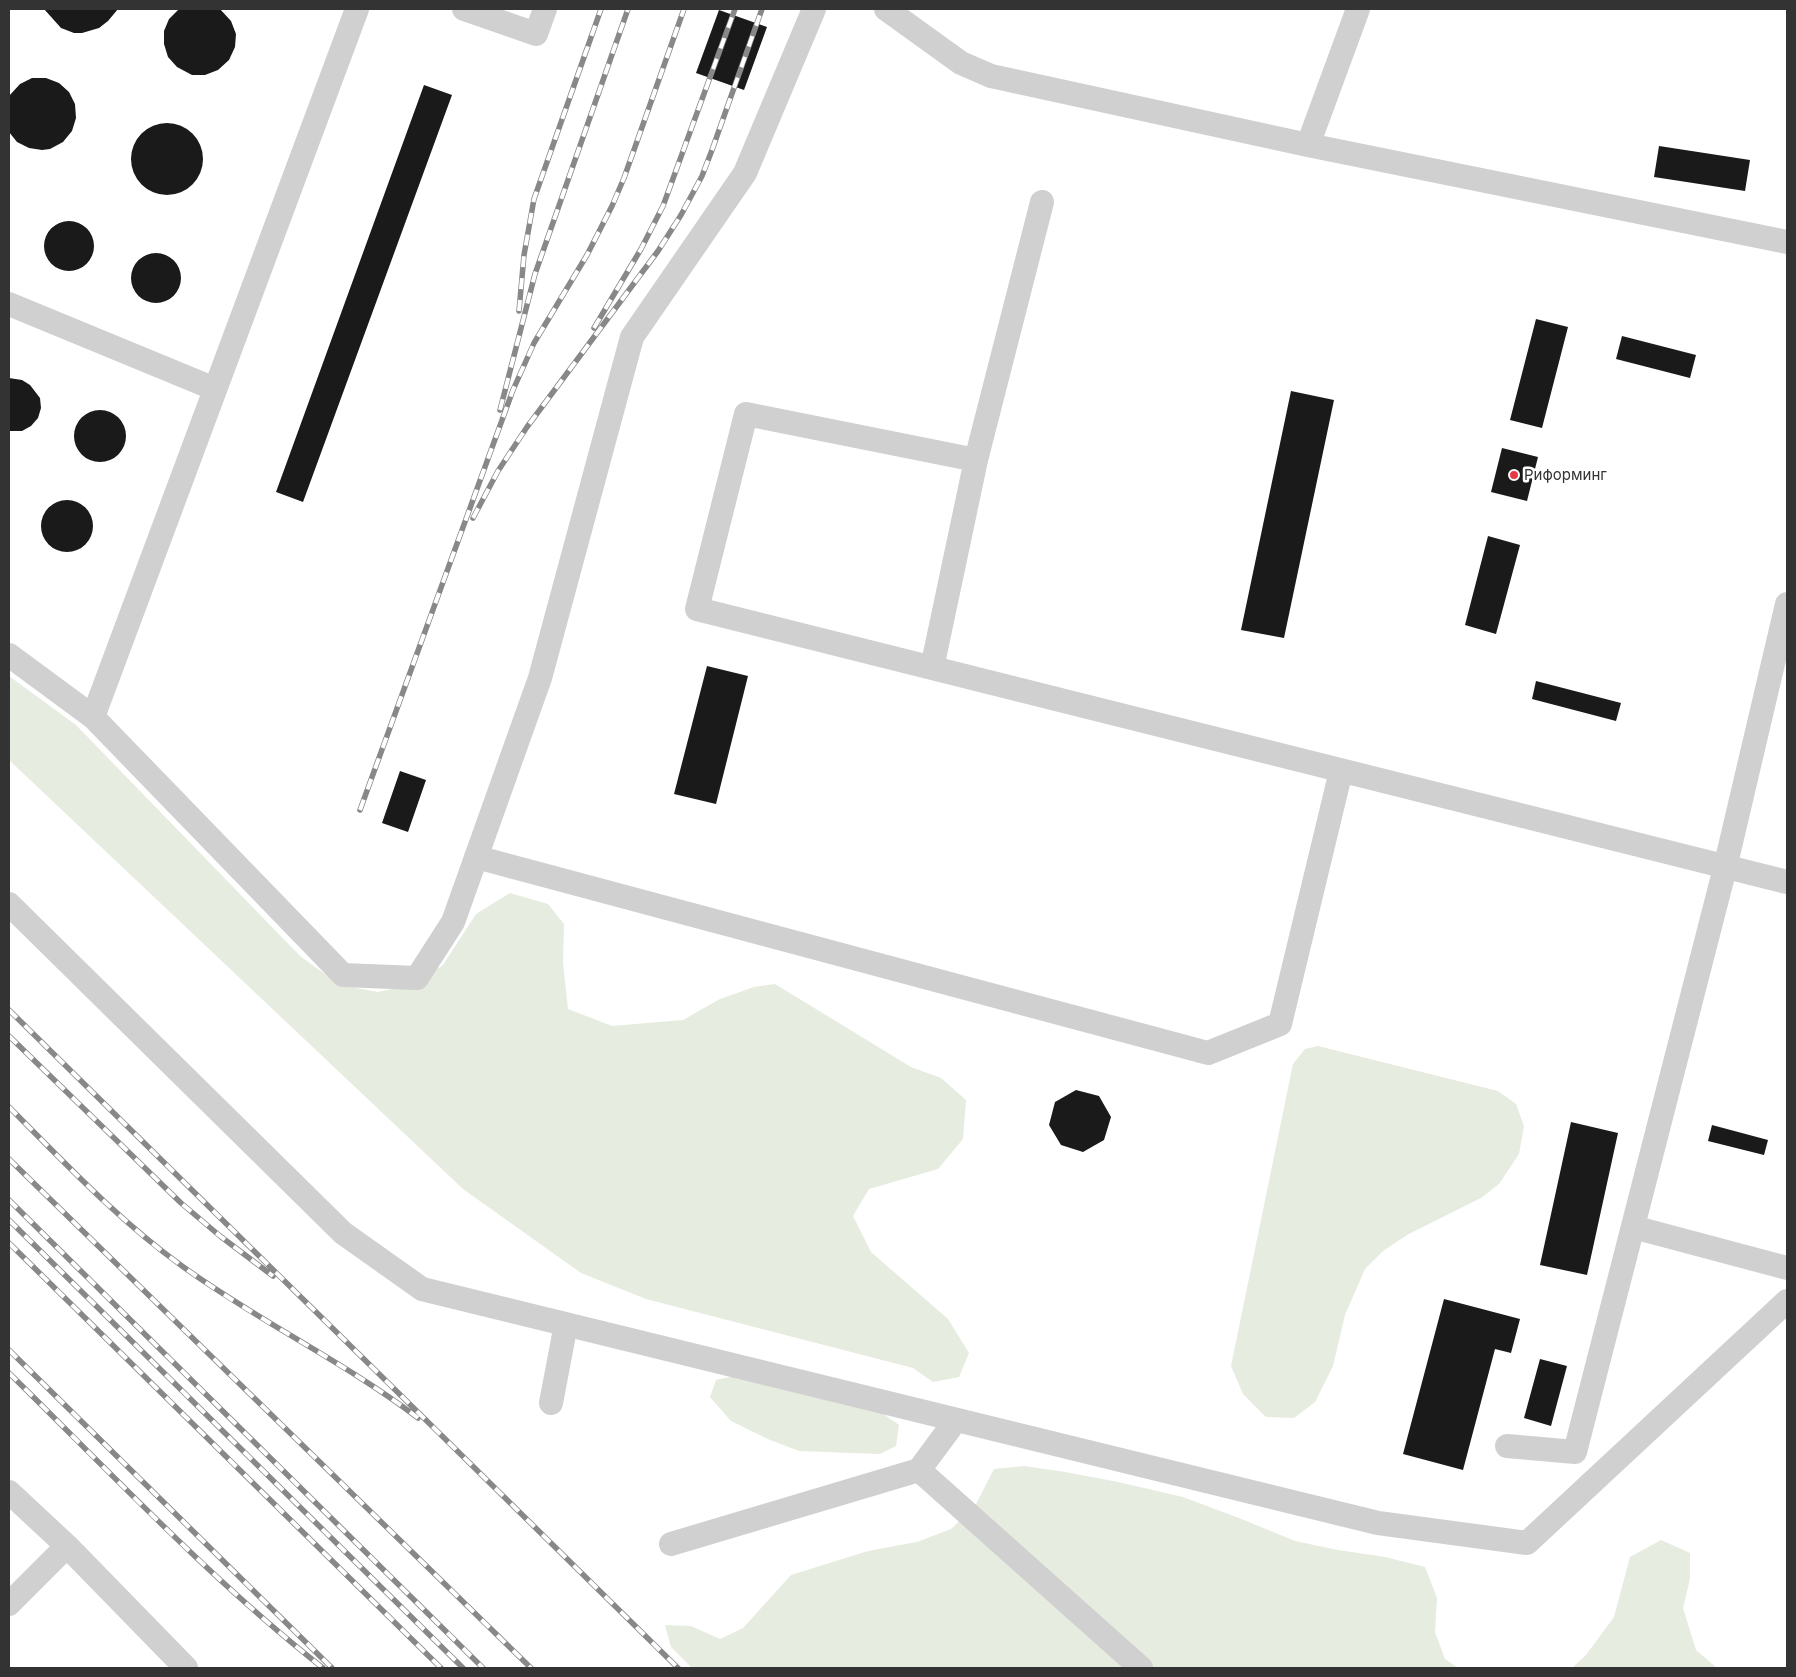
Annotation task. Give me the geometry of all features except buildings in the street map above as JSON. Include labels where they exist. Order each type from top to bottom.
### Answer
[{"type":"lane","points":[[93,717],[357,9]]},
{"type":"lane","points":[[464,9],[536,34],[545,9]]},
{"type":"lane","points":[[9,655],[93,717],[343,976],[417,978],[453,922],[540,678],[632,337],[745,173],[814,9]]},
{"type":"lane","points":[[886,9],[961,63],[991,76],[1308,145],[1787,242]]},
{"type":"lane","points":[[1308,145],[1358,9]]},
{"type":"lane","points":[[932,668],[976,460],[1042,202]]},
{"type":"lane","points":[[9,304],[215,389]]},
{"type":"lane","points":[[976,460],[746,414],[697,608],[1725,868],[1787,882]]},
{"type":"lane","points":[[1508,1446],[1575,1452],[1725,868],[1787,604]]},
{"type":"lane","points":[[476,857],[1208,1052],[1280,1024],[1341,771]]},
{"type":"lane","points":[[9,904],[343,1233],[422,1289],[1378,1524],[1527,1543],[1787,1302]]},
{"type":"lane","points":[[1633,1227],[1787,1268]]},
{"type":"lane","points":[[551,1403],[566,1324]]},
{"type":"lane","points":[[671,1544],[919,1470],[956,1420]]},
{"type":"lane","points":[[919,1470],[1141,1668]]},
{"type":"lane","points":[[9,1492],[67,1546],[186,1668]]},
{"type":"lane","points":[[9,1604],[67,1546]]},
{"type":"shaded area","points":[[9,676],[76,725],[300,956],[340,985],[378,992],[415,984],[443,965],[476,914],[510,893],[548,904],[564,924],[563,963],[568,1009],[612,1026],[683,1020],[720,999],[754,987],[775,984],[911,1067],[941,1078],[966,1100],[963,1139],[938,1169],[869,1189],[853,1216],[871,1252],[948,1319],[969,1353],[959,1377],[933,1382],[913,1368],[646,1299],[581,1273],[463,1189],[9,760]]},
{"type":"shaded area","points":[[1318,1046],[1498,1091],[1516,1104],[1524,1126],[1519,1154],[1499,1184],[1481,1198],[1407,1235],[1383,1251],[1365,1269],[1345,1315],[1333,1366],[1315,1402],[1294,1418],[1266,1417],[1243,1394],[1231,1366],[1293,1064],[1305,1049]]},
{"type":"shaded area","points":[[734,1376],[876,1409],[899,1425],[896,1446],[880,1454],[799,1451],[770,1440],[731,1421],[710,1397],[716,1380]]},
{"type":"shaded area","points":[[1024,1466],[1118,1482],[1183,1497],[1295,1541],[1385,1557],[1425,1567],[1437,1598],[1435,1632],[1445,1659],[1458,1668],[692,1668],[671,1647],[665,1625],[691,1626],[720,1639],[743,1628],[791,1575],[868,1551],[917,1542],[951,1529],[975,1506],[994,1469]]},
{"type":"shaded area","points":[[1661,1540],[1690,1553],[1690,1579],[1683,1608],[1696,1650],[1717,1668],[1572,1668],[1586,1655],[1614,1617],[1630,1557]]},
{"type":"railway","points":[[519,311],[524,255],[534,199],[601,9]]},
{"type":"railway","points":[[500,410],[535,274],[628,9]]},
{"type":"railway","points":[[360,810],[513,390],[534,343],[587,255],[612,206],[624,178],[684,9]]},
{"type":"railway","points":[[594,328],[641,249],[663,206],[735,9]]},
{"type":"railway","points":[[473,518],[498,471],[527,427],[658,251],[681,215],[702,176],[762,9]]},
{"type":"railway","points":[[9,1010],[678,1668]]},
{"type":"railway","points":[[9,1036],[181,1203],[220,1236],[273,1276]]},
{"type":"railway","points":[[9,1107],[92,1190],[158,1248],[240,1305],[360,1378],[418,1418]]},
{"type":"railway","points":[[9,1159],[531,1668]]},
{"type":"railway","points":[[9,1200],[483,1668]]},
{"type":"railway","points":[[9,1220],[463,1668]]},
{"type":"railway","points":[[9,1243],[441,1668]]},
{"type":"railway","points":[[9,1350],[332,1668]]},
{"type":"railway","points":[[9,1373],[201,1562],[281,1634],[323,1668]]},
{"type":"place","name":"Риформинг","points":[[1514,475]]}]
